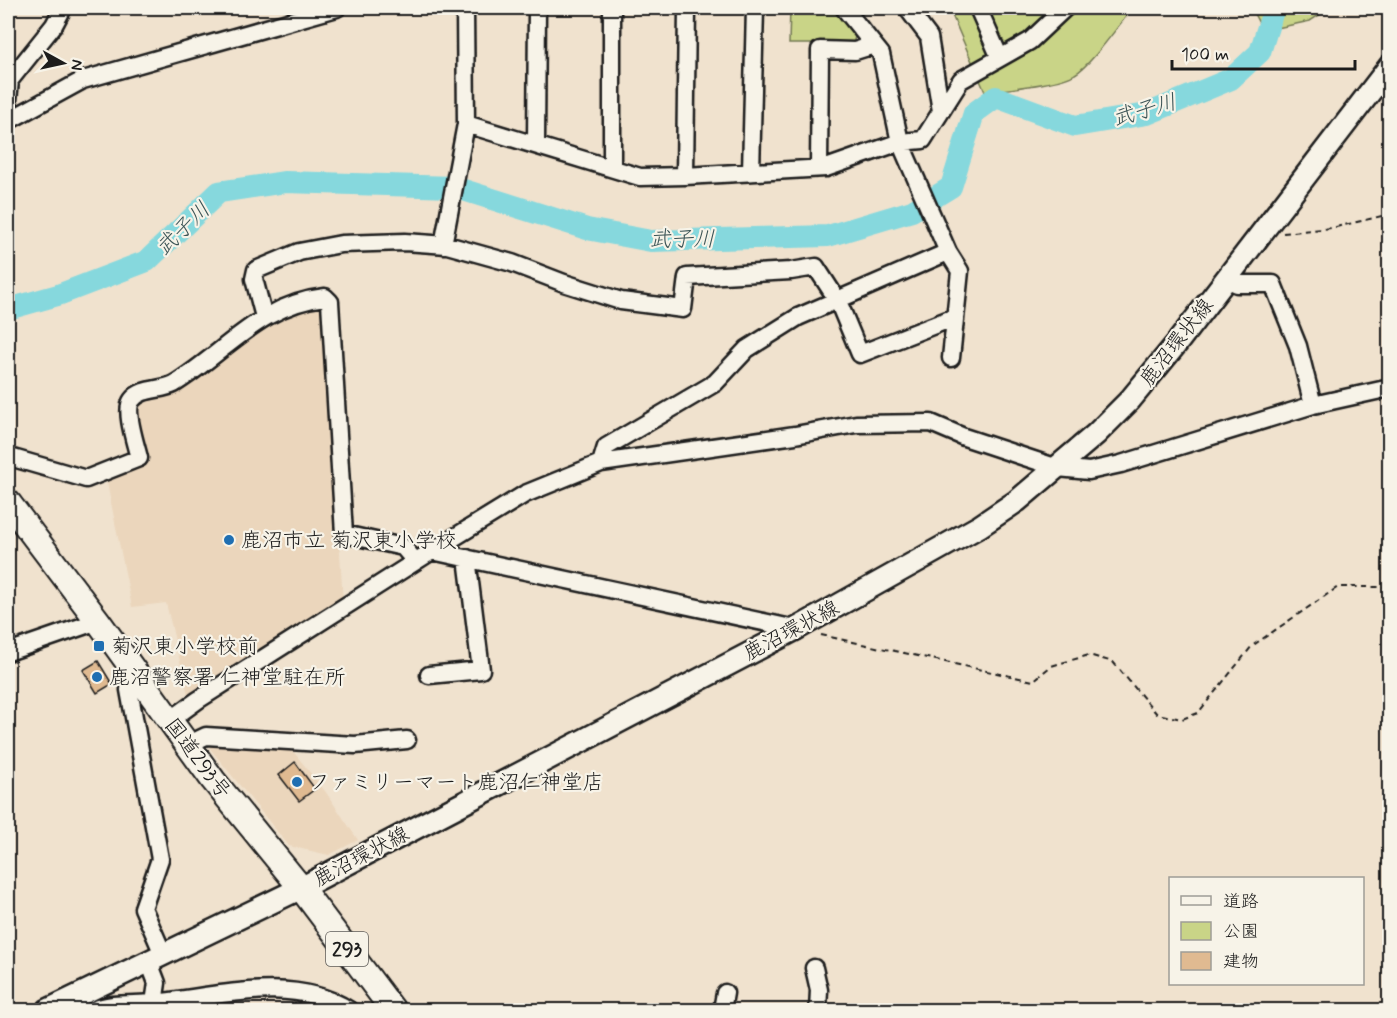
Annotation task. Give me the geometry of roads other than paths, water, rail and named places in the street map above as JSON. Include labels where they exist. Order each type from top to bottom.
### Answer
[{"type":"highway","name":"国道293号","points":[[8,502],[98,621],[187,745],[301,888],[393,1011]]},
{"type":"main road","name":"鹿沼環状線","points":[[48,1011],[301,888],[795,629],[980,526],[1017,501],[1058,468],[1130,400],[1389,66]]},
{"type":"street","points":[[8,95],[10,80],[54,25],[63,8]]},
{"type":"street","points":[[8,121],[83,80],[337,8]]},
{"type":"street","points":[[443,245],[466,123],[465,8]]},
{"type":"street","points":[[536,144],[537,8]]},
{"type":"street","points":[[612,8],[612,167]]},
{"type":"street","points":[[685,176],[687,8]]},
{"type":"street","points":[[751,172],[754,8]]},
{"type":"street","points":[[844,8],[881,54],[900,142],[948,252],[960,271],[951,358]]},
{"type":"street","points":[[907,8],[929,37],[941,111]]},
{"type":"street","points":[[978,8],[1000,58]]},
{"type":"street","points":[[466,123],[640,177],[826,168],[900,142],[923,140],[961,80],[1030,41],[1065,8]]},
{"type":"street","points":[[819,168],[820,50],[855,51],[874,45]]},
{"type":"street","points":[[264,317],[254,279],[256,270],[299,252],[341,244],[405,242],[443,245],[512,263],[621,301],[683,309],[687,277],[791,271],[816,267],[838,301],[860,354],[955,317]]},
{"type":"street","points":[[601,463],[606,447],[715,382],[747,349],[798,317],[948,252]]},
{"type":"street","points":[[1226,279],[1237,284],[1273,284],[1298,346],[1313,405]]},
{"type":"street","points":[[8,460],[13,458],[86,478],[139,458],[128,410],[131,401],[139,394],[172,385],[264,317],[313,298],[325,297],[330,302],[344,534],[403,547],[415,561]]},
{"type":"street","points":[[169,720],[415,561],[525,494],[601,463],[856,424],[931,423],[964,437],[1058,468],[1089,471],[1121,464],[1313,405],[1389,388]]},
{"type":"street","points":[[432,551],[795,629]]},
{"type":"street","points":[[429,675],[481,670],[467,558]]},
{"type":"street","points":[[8,652],[98,621]]},
{"type":"street","points":[[132,670],[129,690],[160,859],[142,908],[156,958],[157,982],[154,1003]]},
{"type":"street","points":[[187,745],[206,736],[355,745],[408,740]]},
{"type":"street","points":[[814,968],[819,990],[819,1011]]},
{"type":"street","points":[[94,1011],[101,1006],[154,1003],[248,990],[271,990],[315,996],[341,1005],[349,1011]]},
{"type":"street","points":[[722,1011],[725,993]]},
{"type":"waterway","name":"武子川","points":[[8,309],[58,295],[147,261],[219,192],[285,182],[454,187],[587,229],[651,241],[828,236],[912,211],[951,187],[974,113],[996,97],[1075,126],[1147,114],[1231,79],[1260,52],[1274,8]]},
{"type":"place","name":"鹿沼市立 菊沢東小学校","points":[[229,540]]},
{"type":"place","name":"菊沢東小学校前","points":[[99,646]]},
{"type":"place","name":"鹿沼警察署 仁神堂駐在所","points":[[97,677]]},
{"type":"place","name":"ファミリーマート鹿沼仁神堂店","points":[[297,782]]}]
